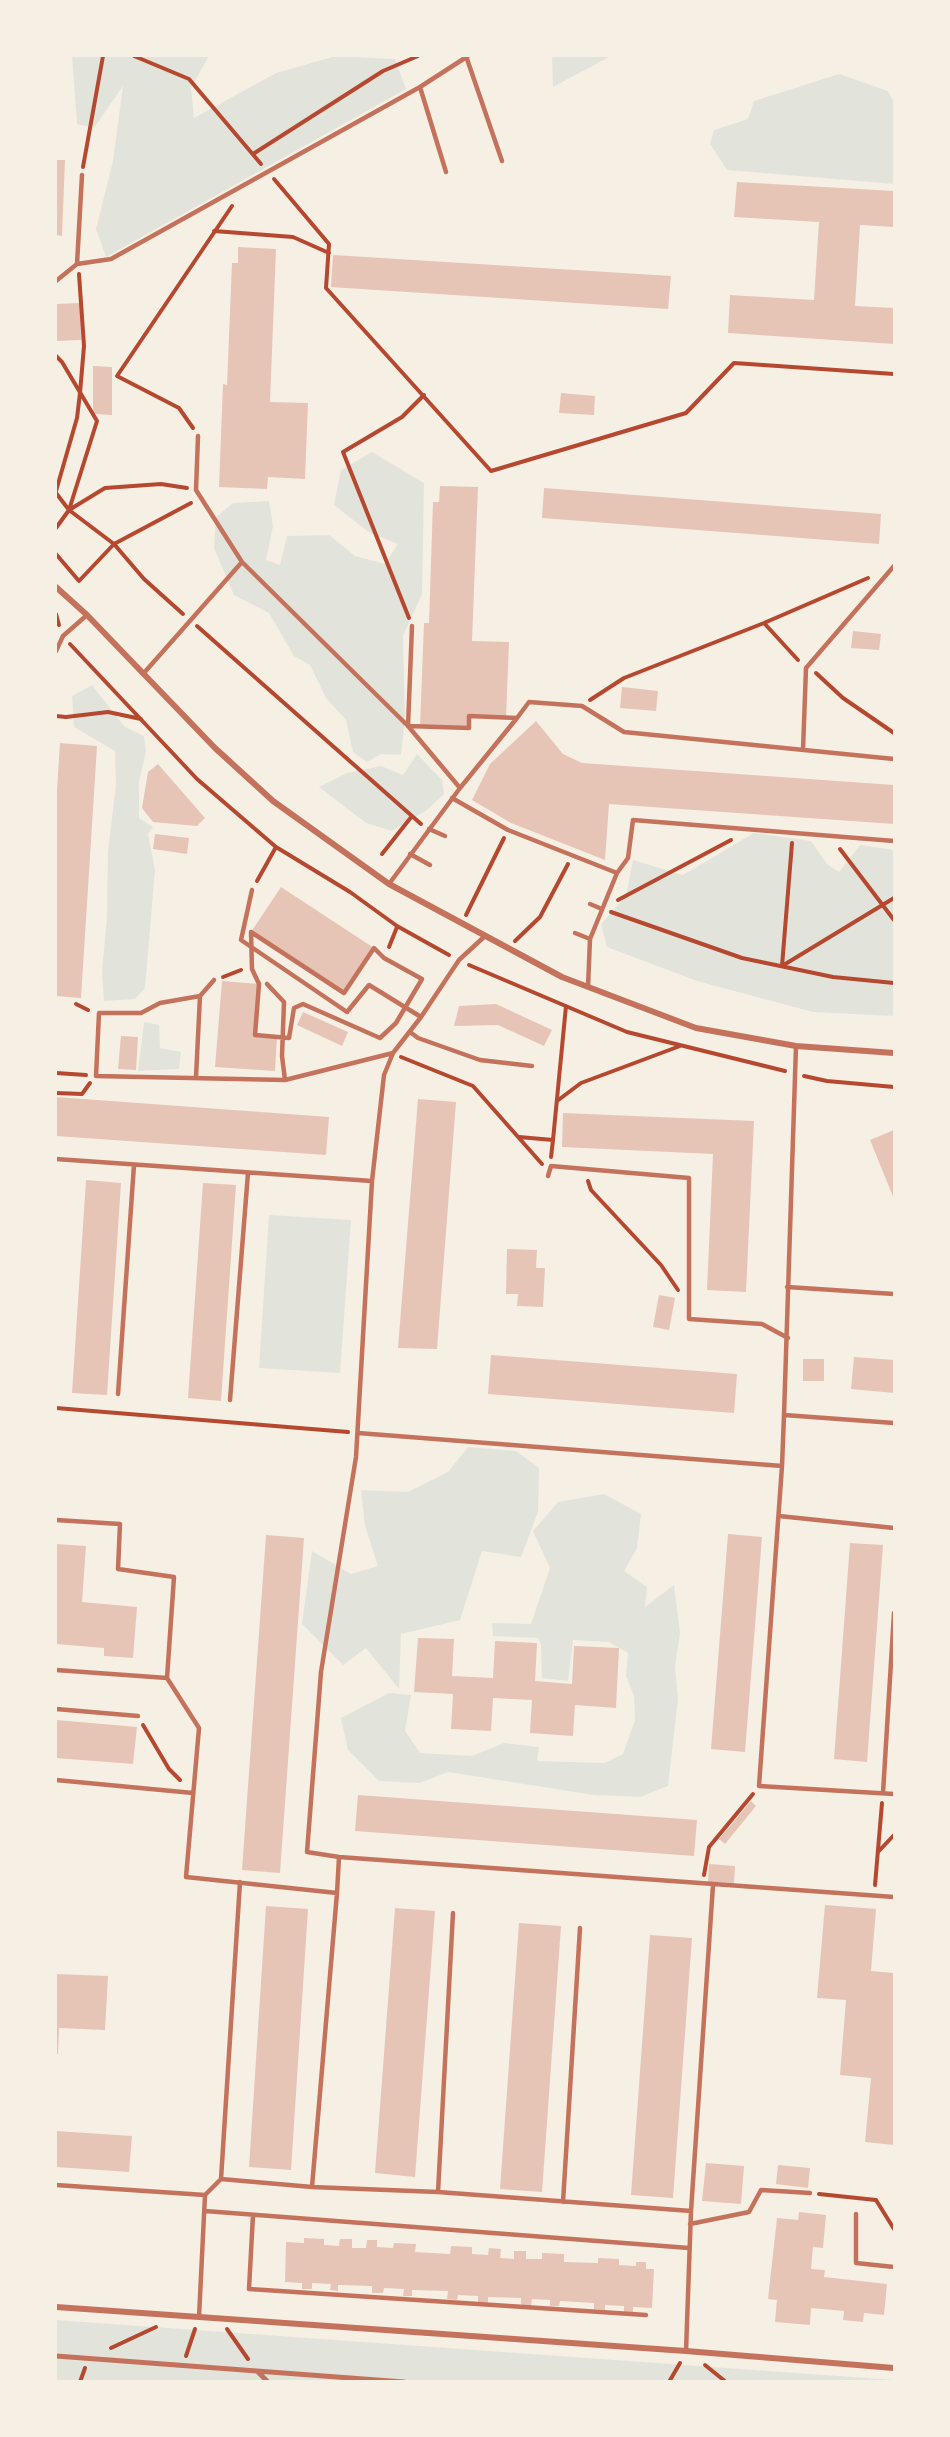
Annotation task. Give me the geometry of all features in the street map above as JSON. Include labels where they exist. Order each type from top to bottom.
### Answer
[{"type":"street","points":[[56,587],[87,615],[214,748],[273,801],[389,884],[562,977],[696,1028],[796,1046],[894,1053]]},
{"type":"street","points":[[56,2307],[686,2351],[894,2368]]},
{"type":"street","points":[[56,2356],[404,2382]]},
{"type":"street","points":[[258,2372],[259,2382]]},
{"type":"street","points":[[258,2372],[268,2382]]},
{"type":"lane","points":[[56,281],[77,264],[111,259],[420,87],[467,56],[502,161]]},
{"type":"lane","points":[[420,87],[446,172]]},
{"type":"lane","points":[[77,264],[82,175]]},
{"type":"lane","points":[[198,436],[196,490],[242,562],[408,726],[460,788]]},
{"type":"lane","points":[[143,674],[242,562]]},
{"type":"lane","points":[[803,750],[806,668],[894,566]]},
{"type":"lane","points":[[56,651],[63,636],[87,615]]},
{"type":"lane","points":[[408,726],[412,627]]},
{"type":"lane","points":[[389,884],[452,798],[529,702],[582,706],[624,732],[894,759]]},
{"type":"lane","points":[[408,726],[469,728],[469,716],[517,718]]},
{"type":"lane","points":[[452,798],[508,830],[617,873]]},
{"type":"lane","points":[[588,987],[590,939],[617,873],[628,858],[633,820],[894,841]]},
{"type":"lane","points":[[429,829],[445,836]]},
{"type":"lane","points":[[410,854],[430,865]]},
{"type":"lane","points":[[252,890],[241,939],[346,1012],[369,985],[422,1017]]},
{"type":"lane","points":[[590,904],[602,909]]},
{"type":"lane","points":[[251,932],[344,993],[374,948],[384,958],[422,979],[396,1023],[380,1038],[303,1004],[294,1008],[289,1038],[255,1035],[259,984],[252,969],[251,932]]},
{"type":"lane","points":[[575,933],[590,939]]},
{"type":"lane","points":[[485,936],[459,960],[422,1017],[393,1053],[384,1075],[372,1181],[356,1457],[321,1672],[307,1852],[339,1857],[894,1897]]},
{"type":"lane","points":[[196,1077],[200,996],[214,980]]},
{"type":"lane","points":[[267,984],[284,1002],[285,1080]]},
{"type":"lane","points":[[200,996],[160,1003],[141,1013],[99,1013],[96,1076],[285,1080],[393,1053]]},
{"type":"lane","points":[[410,1032],[418,1038],[480,1060],[532,1066]]},
{"type":"lane","points":[[796,1046],[782,1466],[759,1786],[894,1794]]},
{"type":"lane","points":[[56,1159],[372,1181]]},
{"type":"lane","points":[[543,1164],[689,1178],[689,1319],[762,1324],[788,1338]]},
{"type":"lane","points":[[118,1394],[134,1165]]},
{"type":"lane","points":[[548,1176],[550,1166]]},
{"type":"lane","points":[[230,1401],[248,1173]]},
{"type":"lane","points":[[787,1287],[894,1294]]},
{"type":"lane","points":[[784,1415],[894,1423]]},
{"type":"lane","points":[[358,1433],[782,1466]]},
{"type":"lane","points":[[779,1516],[894,1528]]},
{"type":"lane","points":[[56,1520],[120,1524],[118,1569],[174,1577],[167,1678],[199,1728],[186,1877],[337,1893]]},
{"type":"lane","points":[[883,1793],[894,1613]]},
{"type":"lane","points":[[56,1670],[167,1678]]},
{"type":"lane","points":[[56,1709],[138,1716]]},
{"type":"lane","points":[[56,1780],[193,1792]]},
{"type":"lane","points":[[312,2187],[339,1857]]},
{"type":"lane","points":[[199,2317],[205,2195],[221,2179],[240,1882]]},
{"type":"lane","points":[[686,2351],[690,2211],[713,1885]]},
{"type":"lane","points":[[438,2192],[453,1913]]},
{"type":"lane","points":[[563,2202],[580,1928]]},
{"type":"lane","points":[[221,2179],[312,2187],[438,2192],[690,2211]]},
{"type":"lane","points":[[56,2185],[205,2195]]},
{"type":"lane","points":[[690,2224],[749,2212],[761,2190],[810,2193]]},
{"type":"lane","points":[[205,2211],[689,2248]]},
{"type":"lane","points":[[856,2214],[856,2263],[894,2267]]},
{"type":"lane","points":[[253,2215],[249,2289],[646,2315]]},
{"type":"path","points":[[82,175],[103,56]]},
{"type":"path","points":[[134,56],[189,79],[329,244],[326,288],[491,471],[686,412],[734,363],[894,375]]},
{"type":"path","points":[[253,154],[383,71],[418,56]]},
{"type":"path","points":[[198,436],[179,408],[117,376],[250,181]]},
{"type":"path","points":[[214,231],[293,237],[328,253]]},
{"type":"path","points":[[69,510],[56,492],[77,418],[80,393],[84,346],[81,280],[77,264]]},
{"type":"path","points":[[412,627],[343,452],[402,417],[424,395]]},
{"type":"path","points":[[56,528],[69,510],[105,488],[161,484],[196,490]]},
{"type":"path","points":[[56,554],[79,581],[114,544],[201,498]]},
{"type":"path","points":[[582,706],[624,678],[764,623],[872,576]]},
{"type":"path","points":[[764,623],[806,668],[821,675],[843,698],[894,733]]},
{"type":"path","points":[[56,716],[108,712],[142,719]]},
{"type":"path","points":[[382,854],[412,816]]},
{"type":"path","points":[[462,924],[496,860],[508,830]]},
{"type":"path","points":[[602,909],[750,830]]},
{"type":"path","points":[[782,966],[792,833]]},
{"type":"path","points":[[831,836],[894,920]]},
{"type":"path","points":[[252,890],[276,847]]},
{"type":"path","points":[[503,946],[514,941],[540,917],[572,856]]},
{"type":"path","points":[[782,966],[894,898]]},
{"type":"path","points":[[602,909],[742,958],[833,977],[894,983]]},
{"type":"path","points":[[384,958],[397,927]]},
{"type":"path","points":[[519,1137],[553,1140],[566,1006]]},
{"type":"path","points":[[557,1101],[581,1083],[681,1046]]},
{"type":"path","points":[[393,1053],[473,1086],[543,1164]]},
{"type":"path","points":[[56,1073],[96,1076]]},
{"type":"path","points":[[56,1093],[82,1094],[96,1076]]},
{"type":"path","points":[[584,1168],[591,1190],[661,1265],[689,1305]]},
{"type":"path","points":[[56,1408],[358,1433]]},
{"type":"path","points":[[138,1716],[169,1769],[193,1792]]},
{"type":"path","points":[[702,1884],[709,1847],[759,1786]]},
{"type":"path","points":[[875,1895],[883,1793]]},
{"type":"path","points":[[878,1853],[894,1835]]},
{"type":"path","points":[[80,2382],[89,2359],[159,2325],[173,2314]]},
{"type":"path","points":[[183,2366],[199,2317]]},
{"type":"path","points":[[224,2319],[228,2332],[258,2372]]},
{"type":"path","points":[[669,2382],[686,2351]]},
{"type":"shaded area","points":[[72,56],[209,56],[191,88],[194,118],[276,73],[336,56],[395,59],[406,89],[106,257],[96,229],[113,161],[123,86],[94,128],[77,124]]},
{"type":"shaded area","points":[[552,56],[611,56],[553,87]]},
{"type":"shaded area","points":[[839,74],[888,91],[894,103],[894,184],[727,170],[710,144],[714,130],[748,119],[754,101]]},
{"type":"shaded area","points":[[372,452],[424,483],[422,594],[403,636],[405,717],[401,755],[381,754],[367,762],[353,752],[346,720],[326,698],[310,665],[294,656],[269,613],[234,595],[214,548],[216,517],[233,503],[269,501],[273,526],[266,560],[280,565],[287,536],[329,535],[355,556],[385,564],[398,544],[370,533],[334,505],[341,470]]},
{"type":"shaded area","points":[[92,685],[125,727],[144,736],[146,752],[139,781],[139,818],[153,827],[148,834],[155,870],[145,988],[135,999],[104,1001],[102,971],[107,916],[108,851],[116,785],[115,751],[74,727],[72,696]]},
{"type":"shaded area","points":[[417,754],[442,780],[444,794],[427,810],[392,831],[366,823],[319,787],[347,773],[381,766],[403,775]]},
{"type":"shaded area","points":[[754,833],[811,841],[827,864],[839,872],[860,845],[894,850],[894,1016],[813,1012],[697,981],[607,947],[601,924],[626,896],[633,860],[683,875]]},
{"type":"shaded area","points":[[144,1022],[159,1025],[160,1048],[181,1052],[179,1069],[138,1071]]},
{"type":"shaded area","points":[[269,1215],[351,1220],[340,1373],[259,1368]]},
{"type":"shaded area","points":[[468,1447],[516,1451],[539,1468],[538,1512],[521,1557],[482,1551],[460,1620],[401,1634],[399,1689],[366,1648],[343,1665],[302,1624],[312,1551],[351,1574],[378,1566],[365,1526],[361,1490],[408,1492],[448,1472]]},
{"type":"shaded area","points":[[604,1494],[641,1514],[637,1548],[624,1571],[647,1587],[645,1607],[674,1585],[680,1633],[675,1667],[678,1699],[668,1786],[640,1797],[594,1795],[448,1772],[420,1783],[379,1781],[348,1750],[341,1718],[389,1693],[411,1695],[405,1731],[420,1753],[472,1756],[504,1743],[539,1747],[537,1761],[605,1763],[623,1754],[635,1720],[634,1696],[626,1676],[628,1653],[609,1642],[573,1640],[568,1681],[542,1678],[541,1645],[538,1638],[493,1636],[492,1623],[531,1624],[550,1568],[533,1531],[558,1502]]},
{"type":"shaded area","points":[[56,2320],[894,2380],[894,2381],[56,2381]]},
{"type":"building","points":[[56,160],[65,160],[62,236],[56,235]]},
{"type":"building","points":[[737,182],[894,191],[894,227],[860,225],[855,306],[894,308],[894,344],[728,333],[730,295],[814,300],[819,222],[734,217]]},
{"type":"building","points":[[238,247],[276,249],[270,402],[308,403],[305,479],[268,477],[267,489],[219,487],[223,384],[227,385],[232,263],[238,263]]},
{"type":"building","points":[[333,255],[671,276],[668,309],[331,287]]},
{"type":"building","points":[[80,303],[81,340],[56,341],[56,304]]},
{"type":"building","points":[[93,366],[112,367],[112,415],[93,414]]},
{"type":"building","points":[[561,393],[595,396],[594,415],[559,413]]},
{"type":"building","points":[[440,486],[478,487],[472,641],[509,642],[506,718],[469,716],[469,728],[420,726],[424,623],[429,623],[433,502],[439,502]]},
{"type":"building","points":[[544,488],[881,514],[879,544],[542,518]]},
{"type":"building","points":[[853,631],[881,634],[879,650],[851,648]]},
{"type":"building","points":[[622,687],[658,691],[656,711],[620,708]]},
{"type":"building","points":[[536,721],[563,754],[582,763],[894,785],[894,824],[609,804],[605,860],[511,823],[472,800],[490,764]]},
{"type":"building","points":[[60,743],[97,746],[81,998],[56,996],[56,806]]},
{"type":"building","points":[[158,764],[205,818],[197,826],[153,822],[142,808],[148,772]]},
{"type":"building","points":[[155,834],[189,838],[187,854],[153,849]]},
{"type":"building","points":[[281,887],[374,948],[344,993],[251,932]]},
{"type":"building","points":[[222,981],[259,984],[255,1035],[277,1037],[275,1071],[215,1067]]},
{"type":"building","points":[[496,1004],[552,1030],[544,1046],[498,1025],[454,1026],[459,1006]]},
{"type":"building","points":[[303,1012],[348,1032],[342,1046],[297,1025]]},
{"type":"building","points":[[121,1036],[138,1037],[136,1070],[118,1069]]},
{"type":"building","points":[[56,1097],[329,1117],[326,1155],[56,1136]]},
{"type":"building","points":[[418,1099],[456,1102],[437,1349],[398,1348]]},
{"type":"building","points":[[563,1113],[754,1121],[746,1292],[707,1290],[713,1154],[562,1147]]},
{"type":"building","points":[[894,1130],[894,1199],[870,1140]]},
{"type":"building","points":[[86,1180],[121,1183],[107,1395],[72,1393]]},
{"type":"building","points":[[203,1183],[236,1185],[221,1401],[188,1398]]},
{"type":"building","points":[[507,1249],[537,1250],[536,1268],[545,1268],[543,1307],[517,1306],[518,1294],[506,1294]]},
{"type":"building","points":[[659,1295],[675,1298],[669,1330],[653,1327]]},
{"type":"building","points":[[491,1355],[737,1374],[734,1413],[488,1394]]},
{"type":"building","points":[[854,1357],[894,1360],[894,1393],[851,1389]]},
{"type":"building","points":[[803,1359],[824,1359],[824,1381],[803,1381]]},
{"type":"building","points":[[728,1534],[762,1537],[745,1752],[711,1749]]},
{"type":"building","points":[[266,1535],[304,1538],[280,1873],[242,1870]]},
{"type":"building","points":[[850,1543],[883,1545],[867,1762],[834,1759]]},
{"type":"building","points":[[56,1544],[86,1546],[82,1602],[137,1607],[133,1658],[104,1656],[104,1648],[56,1644]]},
{"type":"building","points":[[418,1638],[454,1639],[452,1676],[493,1678],[495,1641],[537,1643],[535,1681],[572,1684],[574,1646],[619,1648],[616,1708],[575,1705],[573,1736],[530,1733],[532,1700],[493,1698],[491,1731],[451,1729],[453,1694],[414,1692]]},
{"type":"building","points":[[56,1720],[137,1727],[133,1764],[56,1758]]},
{"type":"building","points":[[358,1795],[697,1820],[694,1856],[355,1831]]},
{"type":"building","points":[[751,1801],[756,1806],[725,1844],[719,1839]]},
{"type":"building","points":[[709,1864],[735,1866],[734,1883],[708,1882]]},
{"type":"building","points":[[825,1905],[876,1909],[871,1971],[894,1973],[894,2145],[865,2142],[871,2078],[840,2075],[846,2000],[817,1998]]},
{"type":"building","points":[[266,1906],[308,1909],[291,2170],[249,2167]]},
{"type":"building","points":[[395,1908],[435,1911],[415,2177],[375,2173]]},
{"type":"building","points":[[519,1923],[561,1926],[542,2192],[500,2189]]},
{"type":"building","points":[[650,1935],[692,1938],[673,2198],[631,2195]]},
{"type":"building","points":[[56,1974],[108,1976],[105,2030],[59,2028],[58,2054],[56,2054]]},
{"type":"building","points":[[56,2131],[132,2136],[129,2172],[56,2167]]},
{"type":"building","points":[[706,2163],[744,2166],[741,2204],[702,2201]]},
{"type":"building","points":[[778,2165],[810,2168],[808,2188],[776,2184]]},
{"type":"building","points":[[799,2212],[826,2215],[823,2248],[813,2247],[811,2269],[825,2270],[824,2277],[887,2284],[884,2315],[864,2313],[863,2322],[843,2320],[844,2311],[811,2308],[810,2325],[775,2322],[777,2300],[768,2299],[777,2218],[798,2220]]},
{"type":"building","points":[[304,2238],[324,2239],[324,2245],[339,2246],[340,2239],[352,2239],[352,2248],[366,2248],[367,2240],[377,2240],[377,2247],[393,2248],[394,2243],[416,2244],[415,2252],[450,2254],[451,2246],[472,2247],[472,2254],[488,2255],[489,2248],[501,2249],[500,2258],[514,2259],[514,2251],[526,2251],[526,2259],[542,2259],[542,2253],[564,2254],[564,2262],[598,2263],[598,2258],[619,2259],[619,2265],[636,2266],[636,2262],[646,2262],[646,2269],[654,2269],[652,2308],[633,2307],[633,2312],[624,2312],[624,2306],[605,2305],[605,2310],[594,2309],[594,2303],[560,2301],[559,2306],[550,2306],[550,2300],[532,2299],[531,2306],[521,2305],[521,2298],[488,2297],[488,2303],[478,2303],[478,2296],[458,2295],[457,2300],[447,2299],[448,2291],[412,2290],[412,2296],[403,2296],[404,2289],[384,2288],[383,2293],[372,2293],[372,2286],[338,2285],[338,2291],[330,2290],[331,2284],[312,2283],[312,2289],[302,2289],[302,2283],[285,2282],[286,2242],[304,2243]]}]
